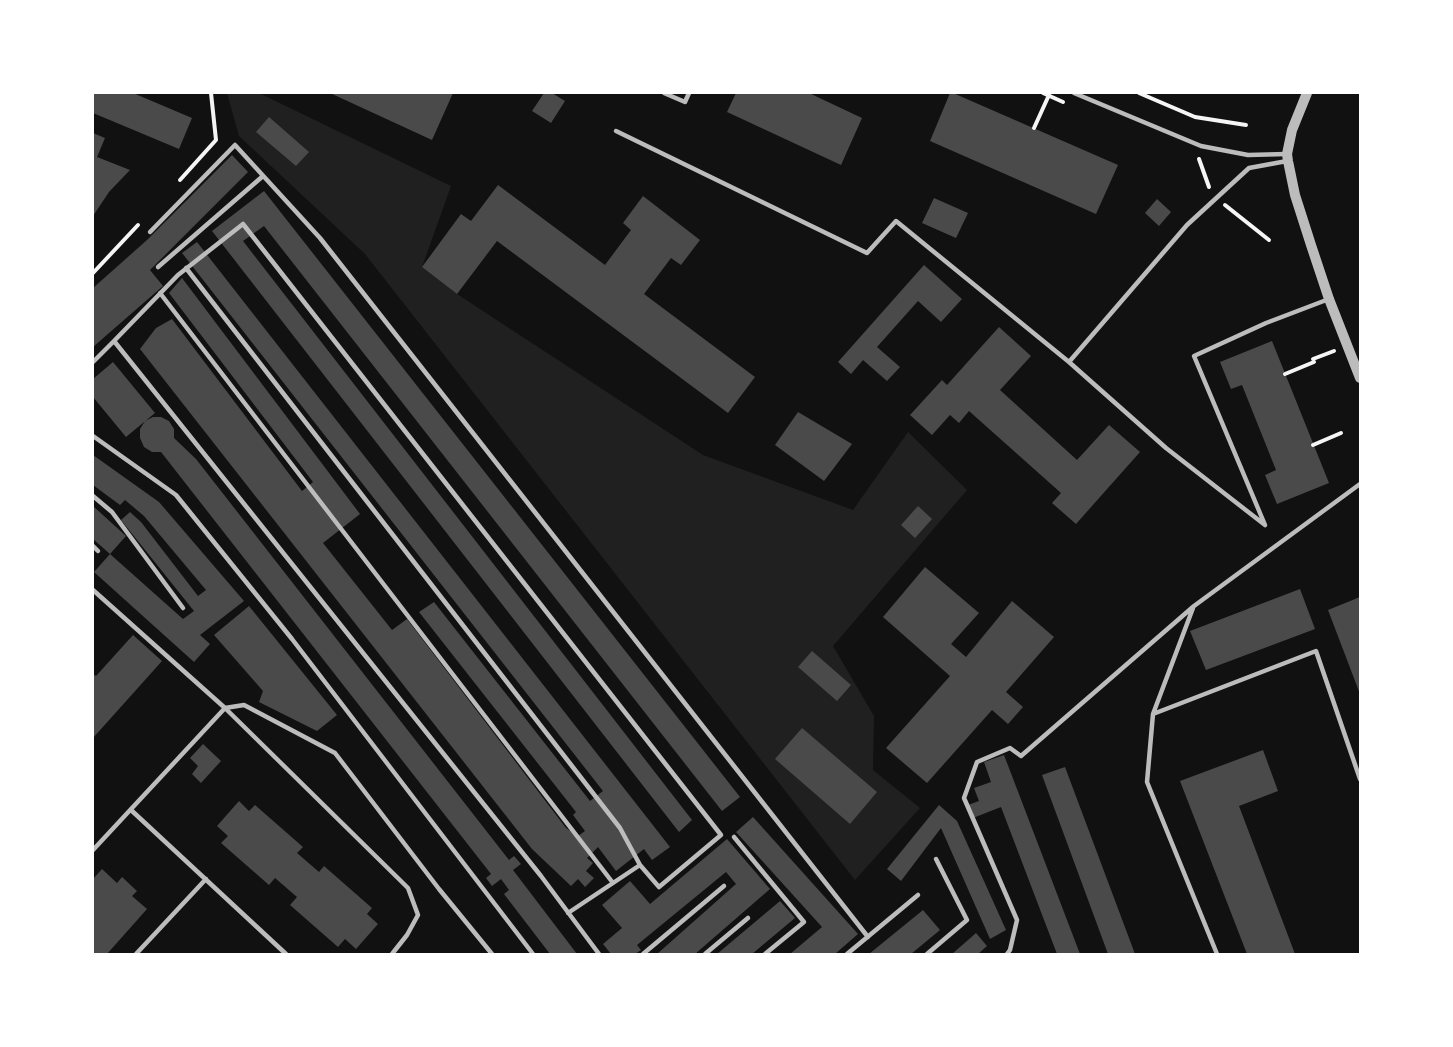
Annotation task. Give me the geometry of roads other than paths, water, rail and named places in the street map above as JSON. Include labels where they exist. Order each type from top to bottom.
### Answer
[{"type":"street","points":[[1307,93],[1292,130],[1287,157],[1298,205],[1329,299],[1360,378]]},
{"type":"lane","points":[[664,93],[685,102],[689,93]]},
{"type":"lane","points":[[1074,93],[1201,146],[1248,155],[1287,157]]},
{"type":"lane","points":[[616,130],[867,253],[896,221],[1069,362],[1166,448],[1265,525],[1194,356],[1266,323],[1329,299]]},
{"type":"lane","points":[[150,232],[235,145],[320,238],[868,937]]},
{"type":"lane","points":[[1069,362],[1186,225],[1249,168],[1287,157]]},
{"type":"lane","points":[[158,267],[263,176]]},
{"type":"lane","points":[[93,362],[186,268],[243,224],[721,835],[659,887],[639,865],[620,828],[186,268]]},
{"type":"lane","points":[[160,293],[613,883]]},
{"type":"lane","points":[[114,341],[541,876],[599,954]]},
{"type":"lane","points":[[93,436],[176,495],[292,639],[533,954]]},
{"type":"lane","points":[[1007,954],[1017,920],[964,798],[977,762],[1010,748],[1021,756],[1194,606],[1360,484]]},
{"type":"lane","points":[[93,496],[112,512],[183,608]]},
{"type":"lane","points":[[93,546],[98,551]]},
{"type":"lane","points":[[93,590],[225,708],[408,888],[418,915],[407,935],[392,954]]},
{"type":"lane","points":[[1194,606],[1153,714],[1147,782],[1217,954]]},
{"type":"lane","points":[[1153,714],[1316,651],[1360,779]]},
{"type":"lane","points":[[93,850],[225,708],[244,705],[335,753],[492,954]]},
{"type":"lane","points":[[131,810],[286,954]]},
{"type":"lane","points":[[734,837],[804,922],[765,954]]},
{"type":"lane","points":[[927,954],[967,920],[936,860]]},
{"type":"lane","points":[[568,913],[639,865]]},
{"type":"lane","points":[[136,954],[206,879]]},
{"type":"lane","points":[[643,954],[724,886]]},
{"type":"lane","points":[[846,954],[918,895]]},
{"type":"lane","points":[[705,954],[748,918]]}]
